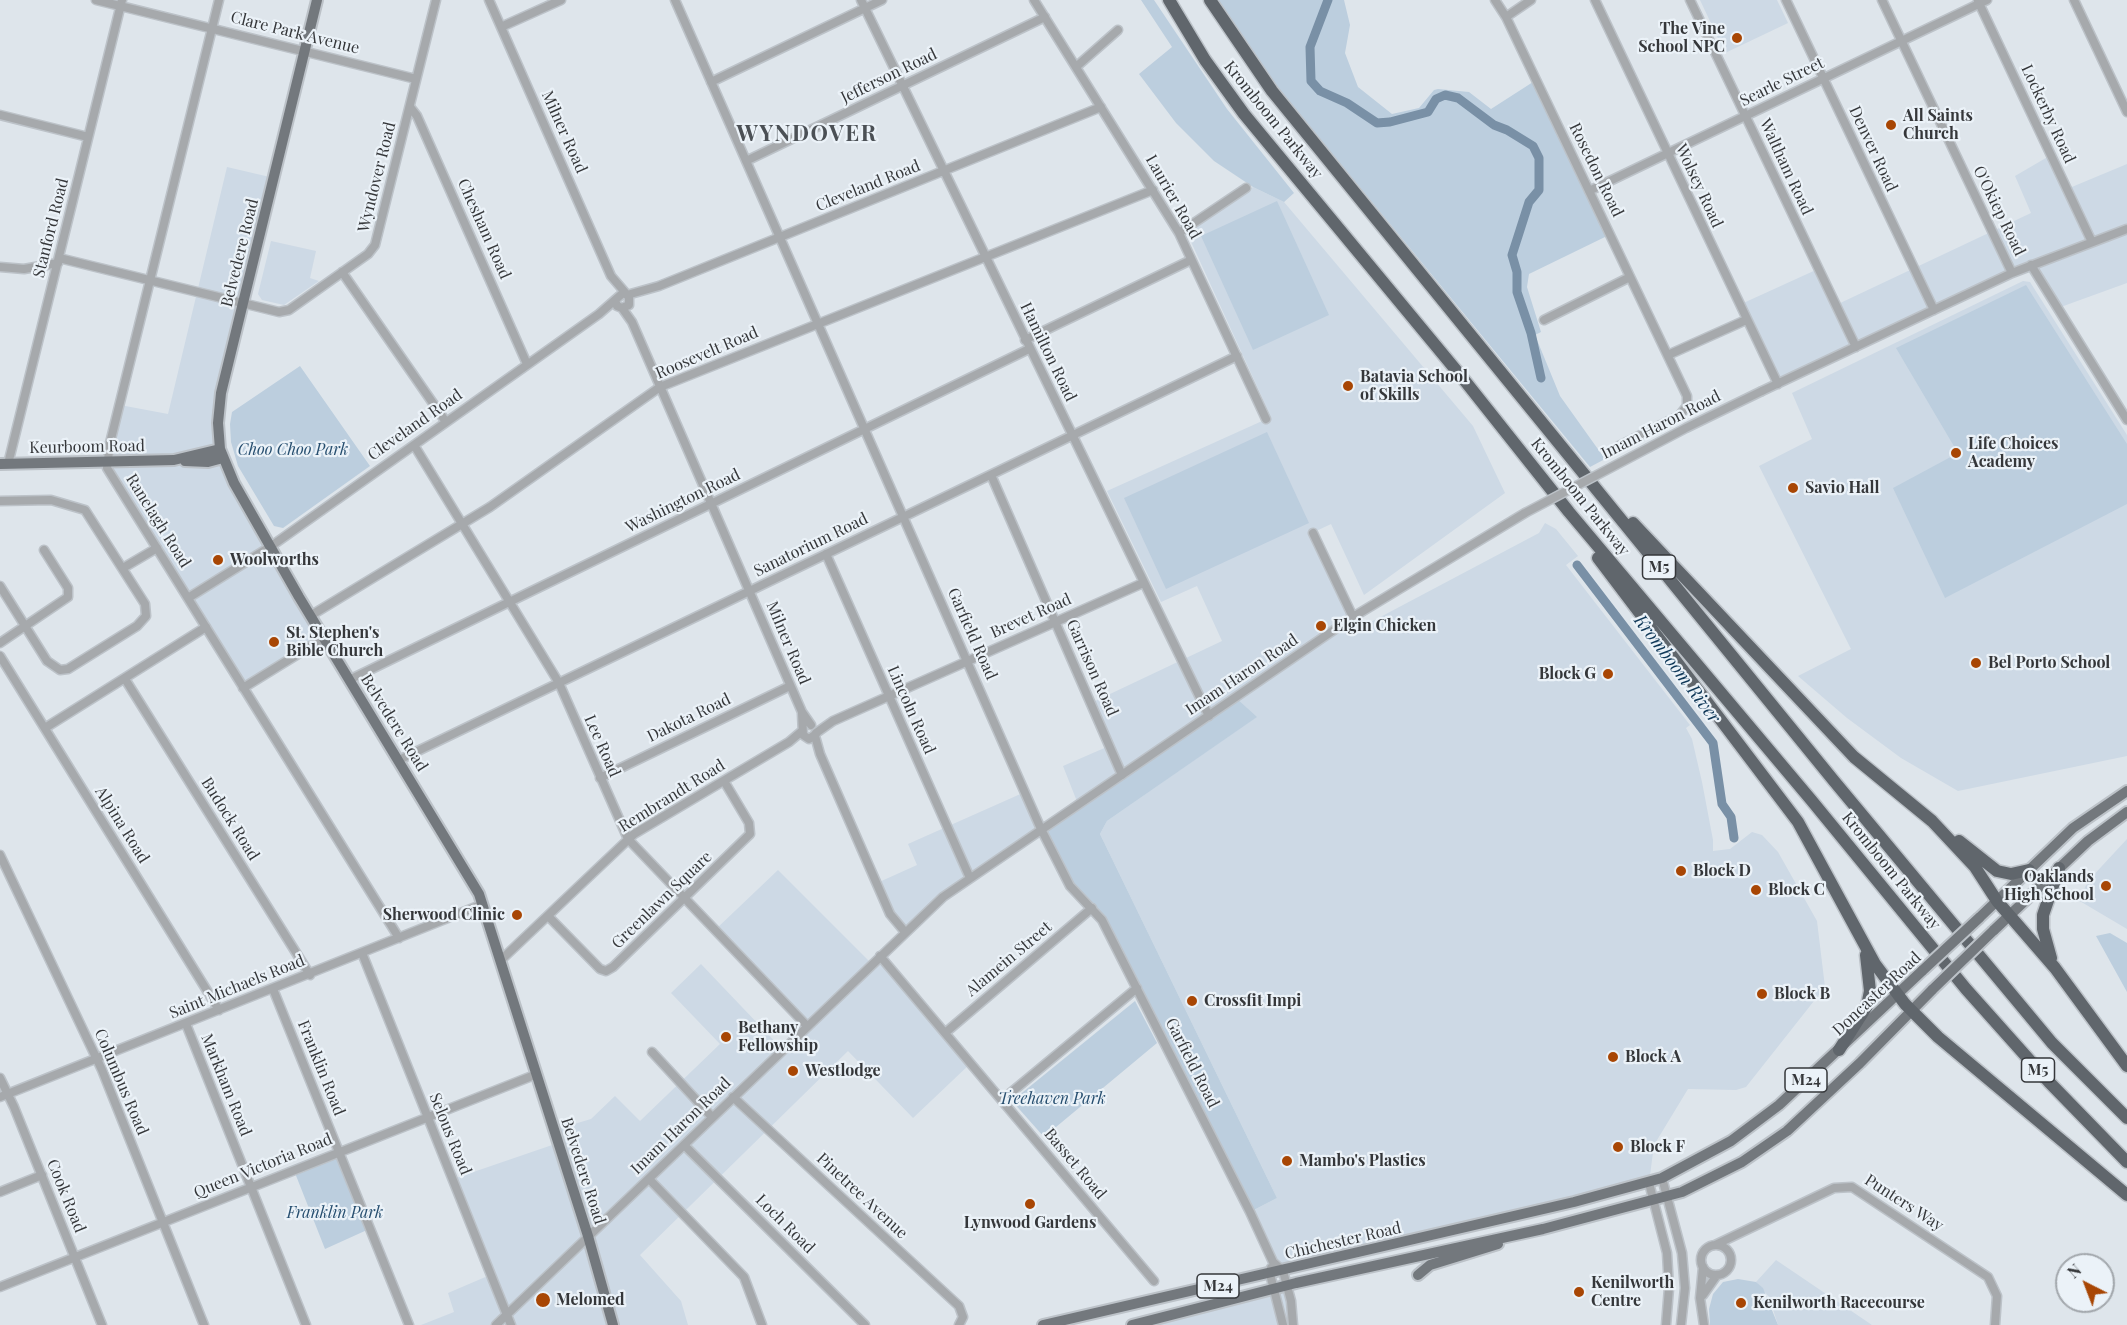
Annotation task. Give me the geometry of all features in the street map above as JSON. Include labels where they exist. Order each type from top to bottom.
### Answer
[{"type":"highway","name":"Kromboom Parkway","points":[[1169,0],[1205,60],[1244,114],[1450,362],[1569,512],[1812,801],[1966,989],[2049,1082],[2127,1162]]},
{"type":"highway","name":"Kromboom Parkway","points":[[1210,0],[1272,91],[1565,448],[1583,475],[1988,968],[2052,1042],[2127,1118]]},
{"type":"highway","points":[[1565,448],[1682,577],[1854,757],[1997,871],[2012,874],[2029,870]]},
{"type":"highway","points":[[1569,512],[1610,574],[1798,822],[1875,964],[1911,1012],[2127,1195]]},
{"type":"highway","points":[[1932,821],[1976,867],[1997,901],[2055,968],[2127,1066]]},
{"type":"highway","points":[[2055,968],[2045,940],[2043,915],[2059,868]]},
{"type":"highway","points":[[1839,1050],[1859,1021],[1869,999],[1869,974],[1860,937]]},
{"type":"main road","name":"Belvedere Road","points":[[317,0],[219,401],[222,454],[234,483],[310,616],[464,866],[483,904],[588,1236],[613,1325]]},
{"type":"main road","name":"Keurboom Road","points":[[4,464],[176,460],[222,454]]},
{"type":"main road","name":"Doncaster Road","points":[[1649,1183],[1721,1147],[1779,1105],[2073,828],[2127,791]]},
{"type":"main road","name":"M24","points":[[1654,1202],[1701,1184],[1742,1162],[1787,1131],[2059,868],[2088,841],[2127,812]]},
{"type":"main road","name":"Chichester Road","points":[[1043,1325],[1283,1271],[1649,1183]]},
{"type":"main road","name":"Chichester Road","points":[[1132,1325],[1287,1286],[1654,1202]]},
{"type":"main road","points":[[1418,1275],[1430,1265],[1495,1246],[1504,1237]]},
{"type":"street","name":"Clare Park Avenue","points":[[96,0],[121,3],[416,79]]},
{"type":"street","name":"Ranelagh Road","points":[[219,0],[107,468],[399,938]]},
{"type":"street","name":"Wyndover Road","points":[[58,260],[285,312],[368,254],[375,245],[436,0]]},
{"type":"street","name":"Milner Road","points":[[489,0],[890,914],[905,932]]},
{"type":"street","points":[[501,27],[561,0]]},
{"type":"street","points":[[711,82],[863,4],[882,0]]},
{"type":"street","name":"Laurier Road","points":[[1034,0],[1179,233],[1266,419]]},
{"type":"street","name":"Rosedon Road","points":[[1495,0],[1506,16],[1687,396],[1685,410],[1679,416],[1619,446]]},
{"type":"street","points":[[1506,16],[1531,0]]},
{"type":"street","name":"Wolsey Road","points":[[1595,0],[1778,384]]},
{"type":"street","name":"Waltham Road","points":[[1690,0],[1856,347]]},
{"type":"street","name":"Denver Road","points":[[1786,0],[1934,310]]},
{"type":"street","name":"O'Okiep Road","points":[[1882,0],[2012,273]]},
{"type":"street","points":[[2074,0],[2127,112]]},
{"type":"street","name":"Garfield Road","points":[[678,1],[711,82],[1041,830],[1070,886],[1102,920],[1251,1212],[1273,1262],[1283,1271]]},
{"type":"street","name":"Searle Street","points":[[1589,191],[1982,1]]},
{"type":"street","name":"Lockerby Road","points":[[1982,1],[2092,242]]},
{"type":"street","name":"Stanford Road","points":[[4,464],[58,260],[121,3]]},
{"type":"street","name":"Hamilton Road","points":[[863,4],[1209,716]]},
{"type":"street","name":"Jefferson Road","points":[[746,161],[1045,17]]},
{"type":"street","points":[[1076,67],[1118,30]]},
{"type":"street","name":"Chesham Road","points":[[410,107],[417,116],[527,364]]},
{"type":"street","name":"Cleveland Road","points":[[188,598],[270,547],[527,364],[599,314],[622,301],[1101,107]]},
{"type":"street","points":[[0,115],[88,137]]},
{"type":"street","points":[[1179,233],[1246,188]]},
{"type":"street","name":"Roosevelt Road","points":[[310,616],[462,524],[660,387],[1153,190]]},
{"type":"street","name":"Imam Haron Road","points":[[496,1325],[943,897],[1353,617],[1525,513],[1624,459],[2012,273],[2127,229]]},
{"type":"street","points":[[0,267],[24,269],[58,260]]},
{"type":"street","points":[[1025,340],[1191,260]]},
{"type":"street","points":[[2031,265],[2127,420]]},
{"type":"street","points":[[342,272],[446,422]]},
{"type":"street","points":[[1544,320],[1630,277]]},
{"type":"street","points":[[1668,355],[1746,320]]},
{"type":"street","name":"Washington Road","points":[[349,680],[1029,349]]},
{"type":"street","name":"Sanatorium Road","points":[[399,760],[1237,356]]},
{"type":"street","name":"Lee Road","points":[[414,445],[558,683],[628,839],[807,1026]]},
{"type":"street","name":"Garrison Road","points":[[991,475],[1122,775]]},
{"type":"street","points":[[0,501],[51,500],[86,510],[145,604],[146,616],[137,626],[68,669],[57,670],[49,664],[0,586]]},
{"type":"street","points":[[1313,532],[1353,617]]},
{"type":"street","points":[[122,566],[155,546]]},
{"type":"street","points":[[0,643],[68,597],[68,588],[44,550]]},
{"type":"street","name":"Lincoln Road","points":[[826,554],[970,878]]},
{"type":"street","name":"Brevet Road","points":[[809,732],[1143,583]]},
{"type":"street","points":[[45,728],[206,627]]},
{"type":"street","points":[[243,688],[324,638]]},
{"type":"street","name":"Alpina Road","points":[[0,656],[219,1010]]},
{"type":"street","name":"Budock Road","points":[[125,679],[310,975]]},
{"type":"street","name":"Dakota Road","points":[[600,778],[790,686]]},
{"type":"street","name":"Rembrandt Road","points":[[501,960],[628,839],[789,741],[809,732]]},
{"type":"street","name":"Greenlawn Square","points":[[548,916],[600,969],[606,971],[613,967],[750,834],[749,823],[724,781]]},
{"type":"street","name":"Columbus Road","points":[[0,855],[96,1059],[204,1325]]},
{"type":"street","name":"Saint Michaels Road","points":[[4,1096],[483,904]]},
{"type":"street","name":"Alamein Street","points":[[945,1033],[1092,908]]},
{"type":"street","name":"Selous Road","points":[[362,953],[511,1325]]},
{"type":"street","name":"Basset Road","points":[[880,956],[1154,1281]]},
{"type":"street","points":[[1002,1100],[1137,988]]},
{"type":"street","name":"Franklin Road","points":[[273,989],[409,1325]]},
{"type":"street","name":"Markham Road","points":[[186,1024],[306,1325]]},
{"type":"street","points":[[652,1052],[712,1117]]},
{"type":"street","name":"Queen Victoria Road","points":[[0,1287],[537,1074]]},
{"type":"street","name":"Cook Road","points":[[0,1078],[4,1096],[42,1175],[102,1325]]},
{"type":"street","name":"Pinetree Avenue","points":[[733,1097],[959,1306],[961,1323]]},
{"type":"street","name":"Loch Road","points":[[684,1145],[865,1325]]},
{"type":"street","points":[[0,1191],[42,1175]]},
{"type":"street","points":[[1662,1178],[1682,1253],[1685,1288],[1681,1325]]},
{"type":"street","points":[[649,1179],[744,1277],[762,1325]]},
{"type":"street","points":[[1649,1183],[1669,1266],[1666,1325]]},
{"type":"street","name":"Punters Way","points":[[1715,1245],[1834,1188],[1852,1187],[1988,1277],[1997,1296],[1995,1325]]},
{"type":"street","name":"Punters Way","points":[[1702,1305],[1707,1287],[1717,1275],[1727,1270],[1730,1264],[1729,1253],[1734,1244],[1752,1228]]},
{"type":"street","points":[[1704,1325],[1702,1256],[1704,1250],[1715,1245],[1729,1253]]},
{"type":"street","points":[[1273,1262],[1270,1274],[1282,1325]]},
{"type":"street","points":[[1702,1267],[1706,1272],[1717,1275]]},
{"type":"street","points":[[1283,1271],[1292,1307],[1293,1325]]},
{"type":"shaded area","name":"The Vine School NPC","points":[[1700,0],[1777,0],[1788,23],[1725,53]]},
{"type":"shaded area","points":[[2051,155],[2067,189],[2127,164],[2127,283],[2058,308],[2031,265],[1778,384],[1739,305],[1818,269],[1836,305],[2031,213],[2015,176]]},
{"type":"shaded area","points":[[227,167],[274,178],[221,393],[220,449],[324,638],[243,688],[107,465],[120,405],[168,414]]},
{"type":"shaded area","points":[[1253,187],[1284,202],[1473,426],[1505,493],[1364,595],[1331,524],[1314,532],[1353,617],[1369,623],[1539,533],[1545,523],[1556,529],[1578,556],[1566,565],[1690,725],[1686,728],[1692,739],[1702,782],[1713,851],[1730,849],[1752,832],[1762,835],[1778,852],[1817,921],[1825,987],[1746,1087],[1736,1090],[1688,1089],[1654,1145],[1649,1183],[1283,1271],[1250,1212],[1277,1198],[1100,834],[1107,821],[1256,717],[1078,804],[1063,766],[1109,746],[1091,703],[1222,641],[1197,586],[1161,602],[1107,491],[1271,417],[1187,233]]},
{"type":"shaded area","points":[[271,241],[316,251],[310,278],[319,281],[284,305],[262,300],[258,294]]},
{"type":"shaded area","name":"Life Choices Academy","points":[[2023,281],[2030,282],[2127,435],[2127,756],[1958,791],[1901,758],[1847,718],[1798,676],[1851,649],[1759,466],[1812,439],[1792,393]]},
{"type":"shaded area","points":[[1025,792],[1041,829],[970,878],[905,932],[877,883],[917,865],[908,844]]},
{"type":"shaded area","name":"Oaklands High School","points":[[2127,839],[2127,929],[2078,900],[2089,880]]},
{"type":"shaded area","points":[[778,870],[872,964],[880,956],[971,1063],[913,1118],[848,1051],[640,1255],[681,1301],[688,1325],[511,1325],[507,1314],[496,1325],[421,1325],[454,1312],[448,1293],[490,1275],[453,1179],[558,1143],[554,1130],[591,1119],[615,1096],[640,1121],[720,1044],[671,993],[701,964],[782,1049],[807,1026],[715,930]]},
{"type":"shaded area","points":[[1776,1260],[1872,1325],[1778,1325],[1769,1297],[1756,1282]]},
{"type":"shaded area","points":[[1287,1286],[1293,1325],[1132,1325]]},
{"type":"green space","points":[[1141,0],[1154,0],[1227,109],[1294,193],[1284,202],[1253,187],[1214,161],[1176,123],[1139,74],[1172,47]]},
{"type":"green space","points":[[1217,0],[1344,0],[1350,25],[1345,53],[1358,87],[1392,114],[1419,108],[1434,90],[1438,89],[1469,92],[1491,109],[1533,82],[1607,236],[1529,274],[1527,287],[1541,332],[1535,335],[1560,396],[1605,459],[1590,467],[1274,83]]},
{"type":"green space","points":[[1277,201],[1329,315],[1253,350],[1201,236]]},
{"type":"green space","points":[[2026,285],[2127,444],[2127,504],[1945,598],[1893,488],[1958,453],[1896,348]]},
{"type":"green space","name":"Choo Choo Park","points":[[300,366],[370,466],[283,528],[274,526],[238,466],[231,442],[230,424],[232,412]]},
{"type":"green space","points":[[1267,432],[1309,523],[1166,589],[1124,498]]},
{"type":"green space","points":[[1236,698],[1257,717],[1107,821],[1100,834],[1277,1198],[1250,1212],[1102,920],[1076,893],[1041,829]]},
{"type":"green space","points":[[2110,933],[2127,943],[2127,992],[2096,936]]},
{"type":"green space","name":"Treehaven Park","points":[[1135,1001],[1157,1043],[1044,1137],[1012,1101]]},
{"type":"green space","name":"Franklin Park","points":[[336,1157],[367,1230],[325,1249],[295,1173]]},
{"type":"green space","name":"Kenilworth Racecourse","points":[[1738,1279],[1756,1282],[1763,1288],[1778,1325],[1710,1325],[1709,1309],[1713,1294],[1723,1282]]},
{"type":"waterway","name":"Kromboom River","points":[[1328,0],[1310,47],[1311,81],[1320,91],[1347,103],[1377,123],[1428,112],[1436,99],[1445,95],[1458,98],[1494,125],[1533,146],[1539,158],[1539,190],[1529,202],[1512,255],[1517,272],[1517,292],[1531,333],[1541,378]]},
{"type":"waterway","name":"Kromboom River","points":[[1577,565],[1713,743],[1722,804],[1731,817],[1734,838]]},
{"type":"place","name":"The Vine School NPC","points":[[1737,38]]},
{"type":"place","name":"All Saints Church","points":[[1891,125]]},
{"type":"place","name":"Batavia School of Skills","points":[[1348,386]]},
{"type":"place","name":"Life Choices Academy","points":[[1956,453]]},
{"type":"place","name":"Savio Hall","points":[[1793,488]]},
{"type":"place","name":"Woolworths","points":[[218,560]]},
{"type":"place","name":"Elgin Chicken","points":[[1321,626]]},
{"type":"place","name":"St. Stephen's Bible Church","points":[[274,642]]},
{"type":"place","name":"Bel Porto School","points":[[1976,663]]},
{"type":"place","name":"Block G","points":[[1608,674]]},
{"type":"place","name":"Block D","points":[[1681,871]]},
{"type":"place","name":"Oaklands High School","points":[[2106,886]]},
{"type":"place","name":"Block C","points":[[1756,890]]},
{"type":"place","name":"Sherwood Clinic","points":[[517,915]]},
{"type":"place","name":"Block B","points":[[1762,994]]},
{"type":"place","name":"Crossfit Impi","points":[[1192,1001]]},
{"type":"place","name":"Bethany Fellowship","points":[[726,1037]]},
{"type":"place","name":"Block A","points":[[1613,1057]]},
{"type":"place","name":"Westlodge","points":[[793,1071]]},
{"type":"place","name":"Block F","points":[[1618,1147]]},
{"type":"place","name":"Mambo's Plastics","points":[[1287,1161]]},
{"type":"place","name":"Lynwood Gardens","points":[[1030,1204]]},
{"type":"place","name":"Kenilworth Centre","points":[[1579,1292]]},
{"type":"place","name":"Melomed","points":[[543,1300]]},
{"type":"place","name":"Kenilworth Racecourse","points":[[1741,1303]]},
{"type":"district","name":"WYNDOVER","points":[[807,134]]}]
